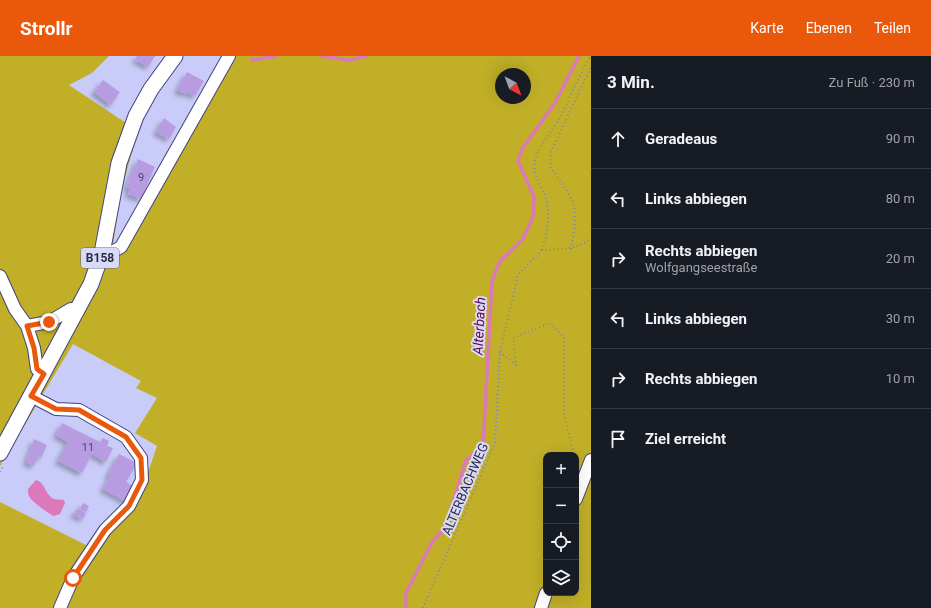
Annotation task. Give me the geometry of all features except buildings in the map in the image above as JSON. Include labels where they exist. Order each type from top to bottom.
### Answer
[{"type":"main road","name":"B158","points":[[0,453],[78,311],[91,284],[102,253],[119,163],[136,116],[151,89],[175,56]]},
{"type":"street","points":[[102,253],[112,252],[122,247],[229,56]]},
{"type":"street","points":[[0,276],[15,309],[27,326],[34,348],[37,369],[44,374]]},
{"type":"street","points":[[27,326],[49,322],[71,309],[78,311]]},
{"type":"street","points":[[31,396],[56,409],[79,410],[126,437],[141,458],[142,480],[129,506],[105,530],[73,578],[60,608]]},
{"type":"street","points":[[579,491],[591,460]]},
{"type":"street","points":[[542,608],[545,596]]},
{"type":"path","points":[[591,56],[582,70],[560,119],[539,150],[535,162],[535,173],[547,202],[549,224],[542,250],[571,249],[580,247],[591,239]]},
{"type":"path","points":[[571,249],[575,226],[575,206],[571,196],[550,167],[551,152],[591,67]]},
{"type":"path","name":"ALTERBACHWEG","points":[[423,608],[495,443],[500,352],[518,275],[542,250]]},
{"type":"path","points":[[500,352],[516,365],[512,338],[550,324],[564,337],[564,414],[573,452]]},
{"type":"shaded area","points":[[0,56],[109,56],[92,73],[69,85],[138,131],[122,188],[113,245],[124,246],[234,56],[591,56],[591,608],[0,608],[0,502],[96,550],[138,502],[157,446],[135,433],[157,398],[136,388],[141,381],[73,344],[0,466]]},
{"type":"shaded area","points":[[36,480],[42,484],[51,497],[64,500],[65,503],[60,514],[54,516],[52,515],[30,498],[28,495],[28,489]]},
{"type":"waterway","points":[[252,60],[276,56]]},
{"type":"waterway","points":[[322,56],[349,60],[366,56]]},
{"type":"waterway","name":"Alterbach","points":[[406,608],[406,593],[432,542],[445,528],[466,460],[483,446],[492,281],[500,261],[523,239],[533,217],[534,197],[518,161],[522,149],[555,103],[579,56]]},
{"type":"route","points":[[49,322],[27,326],[34,348],[37,369],[44,374],[31,396],[56,409],[79,410],[126,437],[141,458],[142,480],[129,506],[105,530],[73,578]]}]
